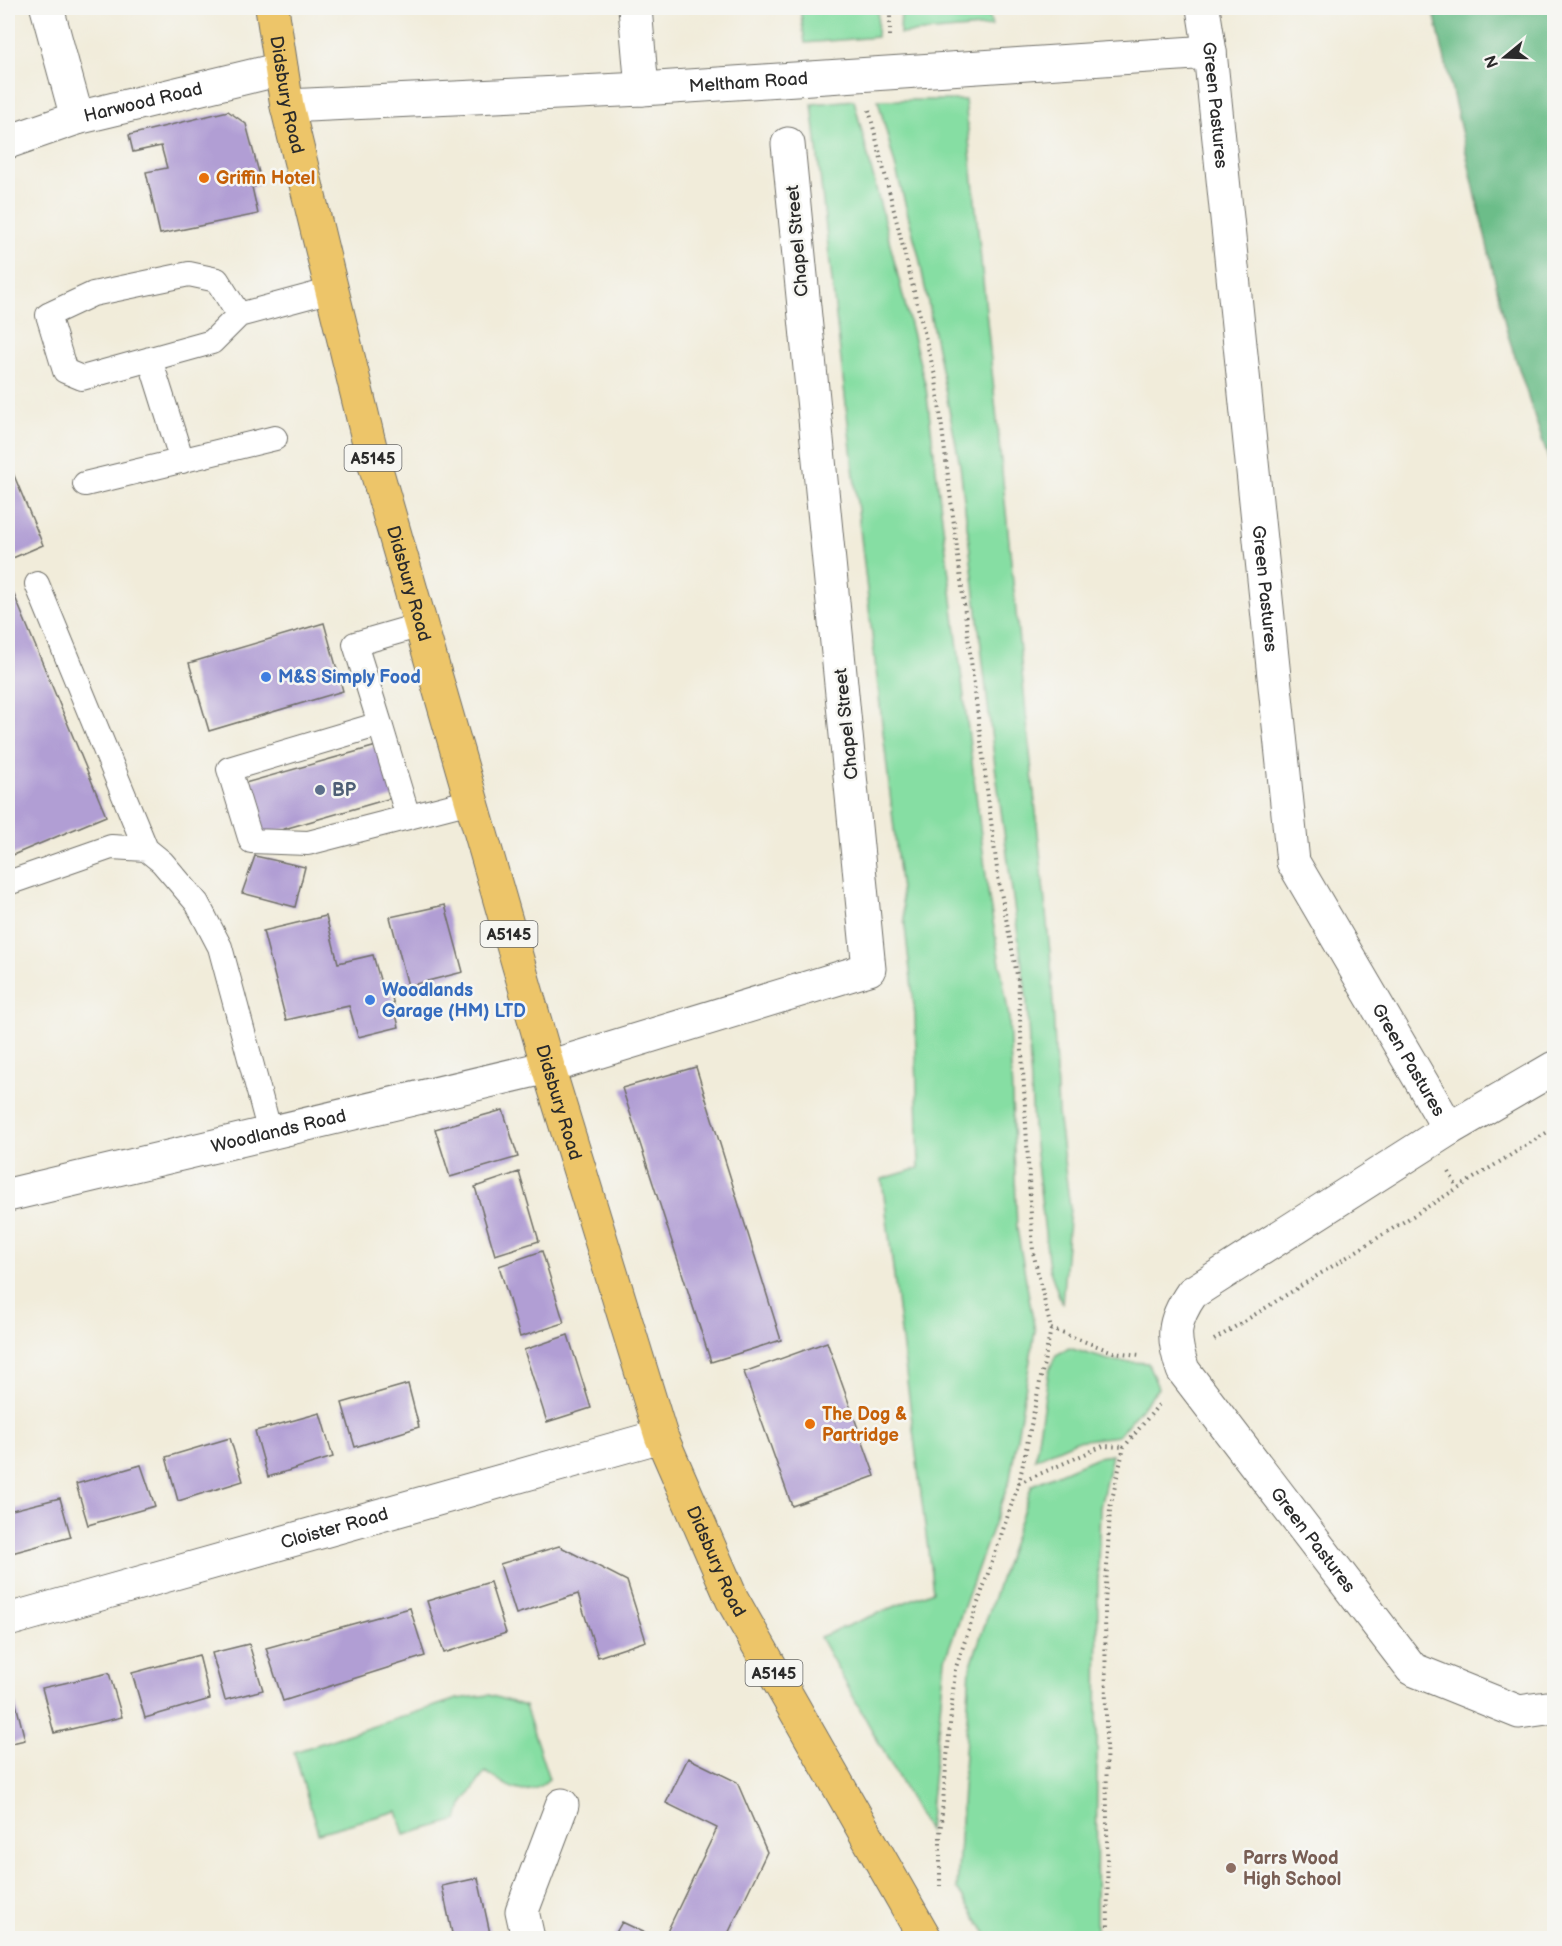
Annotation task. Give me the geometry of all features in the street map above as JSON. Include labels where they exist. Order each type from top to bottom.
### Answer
[{"type":"main road","name":"Didsbury Road","points":[[272,8],[287,106],[372,455],[548,1066],[661,1436],[732,1599],[925,1938]]},
{"type":"street","points":[[47,8],[77,118]]},
{"type":"street","points":[[635,8],[642,88]]},
{"type":"street","name":"Green Pastures","points":[[1203,8],[1210,52],[1293,862],[1449,1129]]},
{"type":"street","name":"Meltham Road","points":[[287,106],[642,88],[1210,52]]},
{"type":"street","name":"Harwood Road","points":[[8,142],[77,118],[281,69]]},
{"type":"street","name":"Chapel Street","points":[[548,1066],[869,969],[788,144]]},
{"type":"street","name":"Woodlands Road","points":[[8,1195],[548,1066]]},
{"type":"street","name":"Green Pastures","points":[[1554,1068],[1449,1129],[1192,1293],[1181,1309],[1174,1330],[1176,1350],[1183,1370],[1412,1668],[1519,1712],[1554,1707]]},
{"type":"street","name":"Cloister Road","points":[[8,1620],[661,1436]]},
{"type":"street","points":[[528,1938],[522,1911],[562,1805]]},
{"type":"lane","points":[[239,315],[217,280],[189,274],[93,294],[48,315],[65,371],[82,378],[212,342],[239,315],[332,290]]},
{"type":"lane","points":[[150,359],[182,461]]},
{"type":"lane","points":[[85,484],[275,438]]},
{"type":"lane","points":[[37,584],[146,849],[162,862],[197,903],[220,947],[270,1132]]},
{"type":"lane","points":[[408,817],[355,644],[421,625]]},
{"type":"lane","points":[[380,724],[230,769],[251,841],[308,843],[471,801]]},
{"type":"lane","points":[[8,883],[111,847],[146,849]]},
{"type":"path","points":[[860,75],[936,380],[998,877],[1018,980],[1033,1252],[1051,1329],[1019,1484],[954,1670],[940,1834],[940,1892]]},
{"type":"path","points":[[1108,1938],[1105,1606],[1110,1508],[1124,1447],[1202,1348],[1554,1128]]},
{"type":"path","points":[[1051,1329],[1113,1352],[1144,1355],[1183,1370]]},
{"type":"path","points":[[1019,1484],[1104,1446],[1124,1447]]},
{"type":"green space","points":[[800,8],[878,8],[877,37],[805,43]]},
{"type":"green space","points":[[901,8],[987,8],[992,26],[900,34]]},
{"type":"green space","points":[[1433,8],[1554,8],[1554,476],[1507,332]]},
{"type":"green space","points":[[854,100],[926,388],[988,892],[1009,1017],[1017,1229],[1035,1331],[1010,1479],[945,1659],[928,1831],[820,1637],[933,1591],[882,1179],[919,1168],[915,1015],[812,104]]},
{"type":"green space","points":[[878,100],[965,100],[1051,963],[1058,1113],[1070,1208],[1062,1304],[1049,1268],[1033,1128],[1027,1001],[995,766],[960,465],[919,257]]},
{"type":"green space","points":[[1069,1348],[1112,1361],[1148,1363],[1158,1388],[1118,1436],[1076,1441],[1035,1459],[1049,1370],[1056,1355]]},
{"type":"green space","points":[[1112,1455],[1100,1507],[1098,1566],[1096,1938],[989,1938],[957,1889],[970,1668],[1032,1485],[1097,1457]]},
{"type":"green space","points":[[489,1695],[525,1706],[549,1779],[532,1790],[524,1791],[510,1787],[485,1772],[462,1805],[458,1820],[404,1835],[397,1811],[318,1833],[294,1752],[457,1699]]},
{"type":"building","name":"Griffin Hotel","points":[[228,111],[246,124],[262,184],[252,187],[258,214],[160,234],[146,172],[167,168],[161,146],[133,152],[129,135]]},
{"type":"building","points":[[8,461],[43,545],[8,560]]},
{"type":"building","points":[[8,580],[106,816],[8,857]]},
{"type":"building","name":"M&S Simply Food","points":[[324,623],[343,691],[209,731],[189,663]]},
{"type":"building","name":"BP","points":[[380,745],[395,797],[260,836],[245,783]]},
{"type":"building","points":[[255,856],[305,867],[295,907],[242,893]]},
{"type":"building","points":[[445,905],[463,972],[408,986],[390,917]]},
{"type":"building","points":[[326,916],[338,963],[373,955],[384,994],[391,993],[399,1027],[358,1037],[349,1006],[286,1020],[263,931]]},
{"type":"building","points":[[696,1067],[781,1340],[711,1362],[622,1088]]},
{"type":"building","points":[[503,1110],[518,1157],[450,1177],[435,1129]]},
{"type":"building","points":[[519,1172],[539,1241],[495,1255],[475,1187]]},
{"type":"building","points":[[542,1251],[564,1323],[520,1337],[499,1266]]},
{"type":"building","points":[[568,1335],[591,1408],[547,1422],[524,1350]]},
{"type":"building","name":"The Dog & Partridge","points":[[827,1342],[875,1476],[792,1506],[744,1372]]},
{"type":"building","points":[[408,1384],[419,1427],[355,1447],[342,1403]]},
{"type":"building","points":[[320,1413],[333,1457],[268,1477],[255,1431]]},
{"type":"building","points":[[230,1438],[243,1481],[178,1501],[166,1457]]},
{"type":"building","points":[[141,1465],[155,1506],[88,1525],[76,1484]]},
{"type":"building","points":[[60,1498],[71,1537],[8,1554],[8,1511]]},
{"type":"building","points":[[559,1546],[627,1581],[646,1641],[598,1657],[578,1594],[516,1614],[500,1564]]},
{"type":"building","points":[[490,1582],[506,1633],[444,1653],[427,1601]]},
{"type":"building","points":[[410,1608],[425,1656],[283,1701],[266,1648]]},
{"type":"building","points":[[249,1644],[263,1690],[225,1700],[212,1653]]},
{"type":"building","points":[[199,1655],[210,1699],[145,1718],[132,1673]]},
{"type":"building","points":[[109,1673],[122,1717],[54,1733],[42,1688]]},
{"type":"building","points":[[15,1700],[25,1740],[8,1744],[8,1702]]},
{"type":"building","points":[[688,1758],[737,1782],[767,1852],[726,1938],[664,1938],[717,1828],[666,1803]]},
{"type":"building","points":[[478,1878],[491,1938],[453,1938],[442,1886]]},
{"type":"building","points":[[622,1922],[656,1938],[613,1938]]},
{"type":"place","name":"Griffin Hotel","points":[[204,178]]},
{"type":"place","name":"M&S Simply Food","points":[[266,677]]},
{"type":"place","name":"BP","points":[[320,790]]},
{"type":"place","name":"Woodlands Garage (HM) LTD","points":[[370,1000]]},
{"type":"place","name":"The Dog & Partridge","points":[[810,1424]]},
{"type":"place","name":"Parrs Wood High School","points":[[1231,1868]]}]
